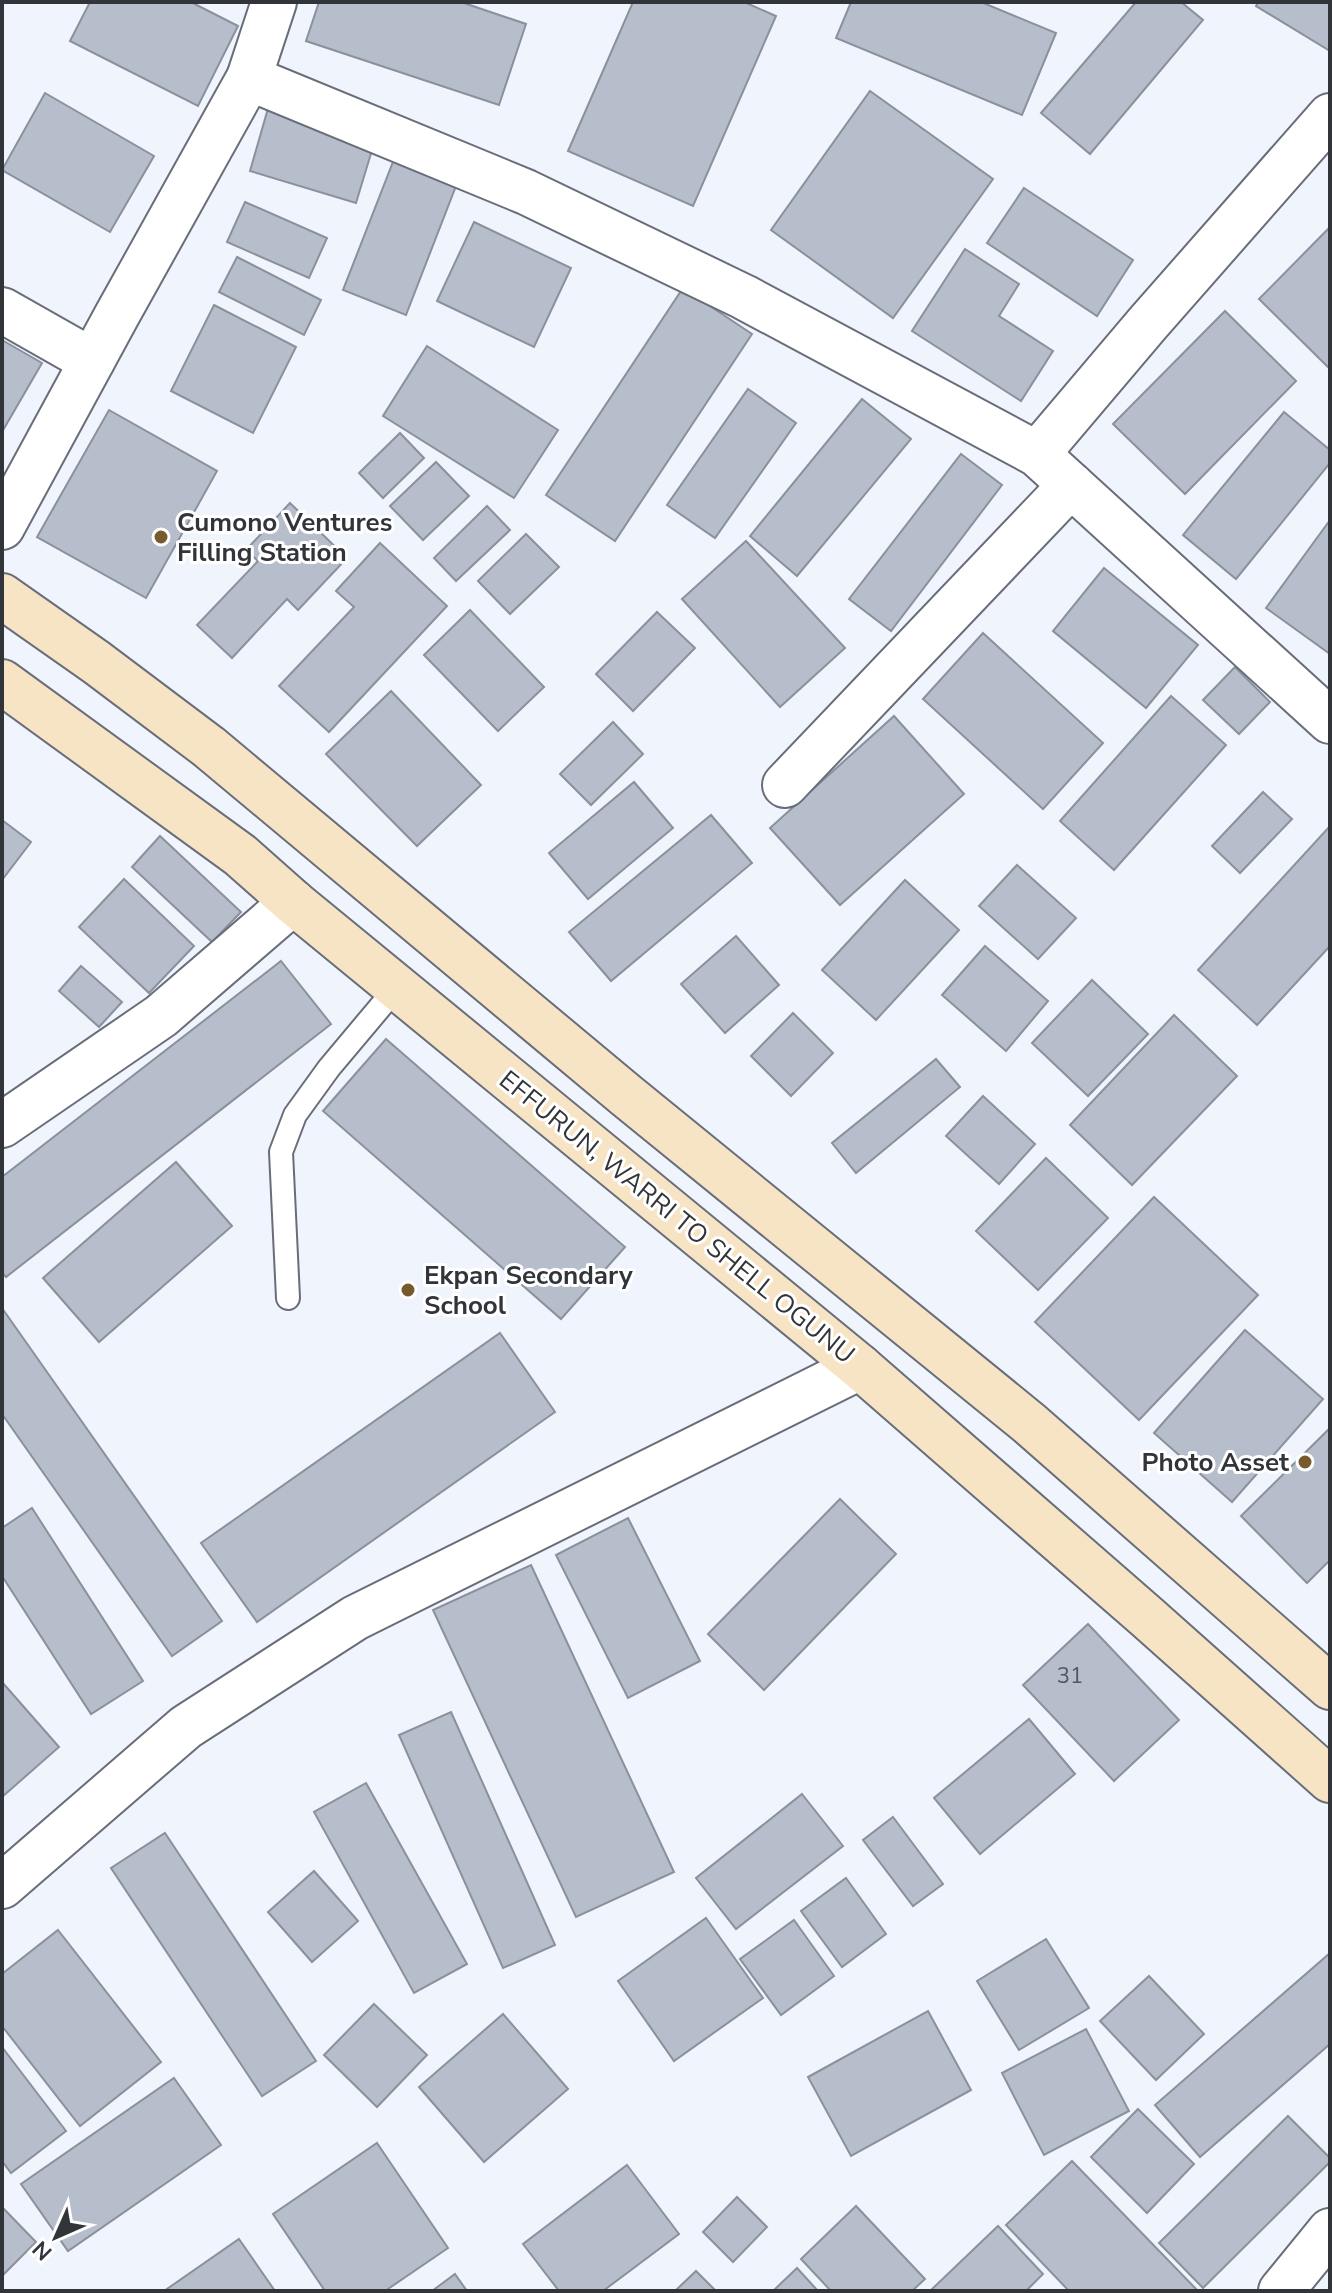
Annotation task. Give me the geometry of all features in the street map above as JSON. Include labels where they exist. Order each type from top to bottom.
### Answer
[{"type":"main road","points":[[2,596],[96,662],[221,757],[627,1096],[1029,1423],[1330,1687]]},
{"type":"main road","name":"EFFURUN, WARRI TO SHELL OGUNU","points":[[2,682],[240,855],[293,902],[860,1367],[1330,1780]]},
{"type":"street","points":[[2,527],[249,78],[274,2]]},
{"type":"street","points":[[249,78],[526,192],[744,297],[1037,454],[1330,721]]},
{"type":"street","points":[[1037,454],[1330,116]]},
{"type":"street","points":[[2,310],[92,361]]},
{"type":"street","points":[[785,785],[1071,485]]},
{"type":"street","points":[[2,1125],[161,1016],[293,902]]},
{"type":"street","points":[[2,1886],[186,1727],[355,1618],[860,1367]]},
{"type":"street","points":[[1281,2291],[1330,2231]]},
{"type":"lane","points":[[288,1298],[281,1152],[295,1115],[329,1068],[397,987]]},
{"type":"building","points":[[90,2],[191,2],[238,26],[198,106],[70,41]]},
{"type":"building","points":[[319,2],[461,2],[526,24],[499,105],[306,41]]},
{"type":"building","points":[[633,2],[744,2],[776,16],[693,206],[568,151]]},
{"type":"building","points":[[851,2],[981,2],[1056,33],[1022,115],[836,38]]},
{"type":"building","points":[[1136,2],[1181,2],[1203,20],[1090,154],[1041,113]]},
{"type":"building","points":[[1258,2],[1330,2],[1330,51],[1256,6]]},
{"type":"building","points":[[870,91],[993,179],[893,318],[771,230]]},
{"type":"building","points":[[45,93],[154,156],[110,232],[2,170]]},
{"type":"building","points":[[269,105],[376,137],[356,203],[250,171]]},
{"type":"building","points":[[398,149],[461,173],[406,315],[343,290]]},
{"type":"building","points":[[1024,188],[1133,260],[1097,316],[987,243]]},
{"type":"building","points":[[245,202],[327,238],[309,278],[227,242]]},
{"type":"building","points":[[474,222],[571,268],[534,347],[437,301]]},
{"type":"building","points":[[1330,227],[1330,369],[1259,299]]},
{"type":"building","points":[[965,249],[1019,284],[999,316],[1053,351],[1021,401],[912,331]]},
{"type":"building","points":[[237,257],[321,300],[304,335],[219,292]]},
{"type":"building","points":[[683,288],[752,334],[615,541],[546,495]]},
{"type":"building","points":[[214,305],[296,347],[253,433],[171,391]]},
{"type":"building","points":[[1225,311],[1296,381],[1185,494],[1113,424]]},
{"type":"building","points":[[2,340],[42,363],[2,432]]},
{"type":"building","points":[[427,346],[558,430],[514,498],[383,416]]},
{"type":"building","points":[[748,389],[796,423],[715,538],[667,505]]},
{"type":"building","points":[[862,399],[911,439],[797,576],[750,536]]},
{"type":"building","points":[[109,410],[217,471],[146,598],[37,537]]},
{"type":"building","points":[[1284,412],[1330,450],[1330,463],[1236,579],[1183,535]]},
{"type":"building","points":[[400,433],[424,458],[383,498],[359,473]]},
{"type":"building","points":[[961,454],[1002,485],[891,631],[849,599]]},
{"type":"building","points":[[436,462],[469,496],[423,540],[390,506]]},
{"type":"building","points":[[290,503],[347,558],[298,610],[287,599],[232,658],[197,625],[258,561],[246,550]]},
{"type":"building","points":[[487,506],[510,530],[456,581],[434,558]]},
{"type":"building","points":[[1330,520],[1330,654],[1266,608]]},
{"type":"building","points":[[526,534],[559,567],[510,614],[478,581]]},
{"type":"building","points":[[746,541],[845,648],[780,707],[682,599]]},
{"type":"building","points":[[380,543],[447,606],[329,732],[279,686],[354,607],[336,591]]},
{"type":"building","points":[[1104,568],[1198,645],[1146,708],[1053,631]]},
{"type":"building","points":[[470,610],[544,687],[498,731],[424,655]]},
{"type":"building","points":[[657,612],[695,648],[633,711],[596,674]]},
{"type":"building","points":[[983,633],[1103,743],[1043,809],[923,699]]},
{"type":"building","points":[[1235,667],[1270,702],[1239,734],[1203,700]]},
{"type":"building","points":[[391,691],[481,785],[417,846],[326,754]]},
{"type":"building","points":[[1171,696],[1226,745],[1114,870],[1060,821]]},
{"type":"building","points":[[894,716],[964,794],[840,905],[770,828]]},
{"type":"building","points":[[613,722],[643,754],[591,805],[560,774]]},
{"type":"building","points":[[634,782],[673,828],[588,899],[549,853]]},
{"type":"building","points":[[1263,792],[1292,819],[1240,873],[1212,846]]},
{"type":"building","points":[[711,815],[752,863],[611,981],[569,932]]},
{"type":"building","points":[[2,820],[31,842],[2,880]]},
{"type":"building","points":[[1330,826],[1330,946],[1257,1025],[1198,970]]},
{"type":"building","points":[[160,836],[241,912],[212,942],[132,867]]},
{"type":"building","points":[[1017,865],[1076,918],[1038,959],[979,906]]},
{"type":"building","points":[[124,879],[194,946],[149,993],[79,927]]},
{"type":"building","points":[[905,880],[959,930],[876,1020],[822,970]]},
{"type":"building","points":[[736,936],[779,985],[725,1033],[681,984]]},
{"type":"building","points":[[985,946],[1048,1001],[1006,1051],[942,995]]},
{"type":"building","points":[[281,961],[331,1024],[6,1277],[2,1272],[2,1177]]},
{"type":"building","points":[[81,966],[122,1002],[99,1027],[59,991]]},
{"type":"building","points":[[1092,980],[1148,1034],[1088,1096],[1032,1043]]},
{"type":"building","points":[[793,1013],[833,1053],[791,1096],[751,1056]]},
{"type":"building","points":[[1174,1015],[1237,1076],[1132,1185],[1070,1125]]},
{"type":"building","points":[[386,1039],[625,1247],[561,1319],[323,1111]]},
{"type":"building","points":[[936,1059],[960,1087],[856,1173],[832,1143]]},
{"type":"building","points":[[983,1096],[1035,1144],[999,1184],[946,1136]]},
{"type":"building","points":[[1046,1158],[1108,1218],[1038,1290],[976,1231]]},
{"type":"building","points":[[176,1162],[232,1226],[99,1342],[43,1278]]},
{"type":"building","points":[[1154,1197],[1258,1295],[1139,1420],[1035,1322]]},
{"type":"building","points":[[2,1308],[222,1621],[172,1656],[2,1414]]},
{"type":"building","points":[[1245,1330],[1323,1399],[1232,1502],[1154,1433]]},
{"type":"building","points":[[500,1333],[555,1412],[257,1622],[201,1543]]},
{"type":"building","points":[[1329,1429],[1330,1560],[1307,1583],[1241,1516]]},
{"type":"building","points":[[840,1499],[896,1554],[764,1690],[708,1634]]},
{"type":"building","points":[[32,1508],[143,1681],[91,1714],[2,1576],[2,1528]]},
{"type":"building","points":[[628,1518],[700,1661],[628,1698],[556,1555]]},
{"type":"building","points":[[531,1565],[674,1872],[576,1917],[433,1610]]},
{"type":"building","points":[[1088,1624],[1179,1720],[1114,1781],[1023,1685]]},
{"type":"building","points":[[2,1682],[59,1747],[2,1797]]},
{"type":"building","points":[[451,1712],[555,1945],[503,1968],[399,1735]]},
{"type":"building","points":[[1029,1719],[1075,1774],[980,1854],[934,1798]]},
{"type":"building","points":[[366,1783],[467,1964],[414,1993],[314,1812]]},
{"type":"building","points":[[802,1794],[843,1846],[736,1929],[696,1878]]},
{"type":"building","points":[[893,1817],[943,1884],[913,1906],[863,1840]]},
{"type":"building","points":[[165,1833],[316,2061],[262,2096],[111,1868]]},
{"type":"building","points":[[314,1871],[358,1921],[312,1962],[268,1912]]},
{"type":"building","points":[[846,1878],[886,1934],[842,1967],[801,1911]]},
{"type":"building","points":[[706,1918],[763,1998],[674,2061],[618,1981]]},
{"type":"building","points":[[794,1920],[834,1976],[781,2015],[740,1959]]},
{"type":"building","points":[[58,1930],[161,2062],[80,2126],[2,2026],[2,1974]]},
{"type":"building","points":[[1046,1939],[1089,2008],[1019,2050],[977,1981]]},
{"type":"building","points":[[1330,1953],[1330,2044],[1200,2157],[1155,2105]]},
{"type":"building","points":[[1149,1976],[1204,2034],[1156,2080],[1100,2021]]},
{"type":"building","points":[[374,2004],[427,2055],[377,2107],[324,2055]]},
{"type":"building","points":[[928,2011],[971,2090],[851,2156],[808,2077]]},
{"type":"building","points":[[503,2014],[568,2089],[484,2162],[419,2087]]},
{"type":"building","points":[[1086,2029],[1129,2111],[1044,2155],[1002,2073]]},
{"type":"building","points":[[2,2047],[66,2131],[11,2173],[2,2161]]},
{"type":"building","points":[[174,2078],[221,2145],[68,2251],[21,2184]]},
{"type":"building","points":[[1138,2109],[1194,2164],[1147,2213],[1091,2157]]},
{"type":"building","points":[[1288,2116],[1330,2158],[1330,2162],[1203,2288],[1159,2243]]},
{"type":"building","points":[[377,2143],[448,2248],[385,2291],[325,2291],[273,2214]]},
{"type":"building","points":[[1072,2161],[1198,2291],[1069,2291],[1006,2225]]},
{"type":"building","points":[[627,2165],[679,2234],[603,2291],[559,2291],[523,2244]]},
{"type":"building","points":[[737,2197],[767,2227],[733,2262],[703,2232]]},
{"type":"building","points":[[856,2206],[925,2279],[912,2291],[831,2291],[801,2259]]},
{"type":"building","points":[[2,2207],[36,2242],[2,2276]]},
{"type":"building","points":[[998,2226],[1043,2274],[1026,2291],[930,2291]]},
{"type":"building","points":[[239,2239],[275,2291],[164,2291]]},
{"type":"building","points":[[797,2268],[818,2291],[773,2291]]},
{"type":"building","points":[[696,2271],[716,2291],[675,2291]]},
{"type":"building","points":[[455,2274],[467,2291],[432,2291]]},
{"type":"place","name":"Cumono Ventures Filling Station","points":[[161,537]]},
{"type":"place","name":"Ekpan Secondary School","points":[[408,1290]]},
{"type":"place","name":"Photo Asset","points":[[1305,1462]]}]
